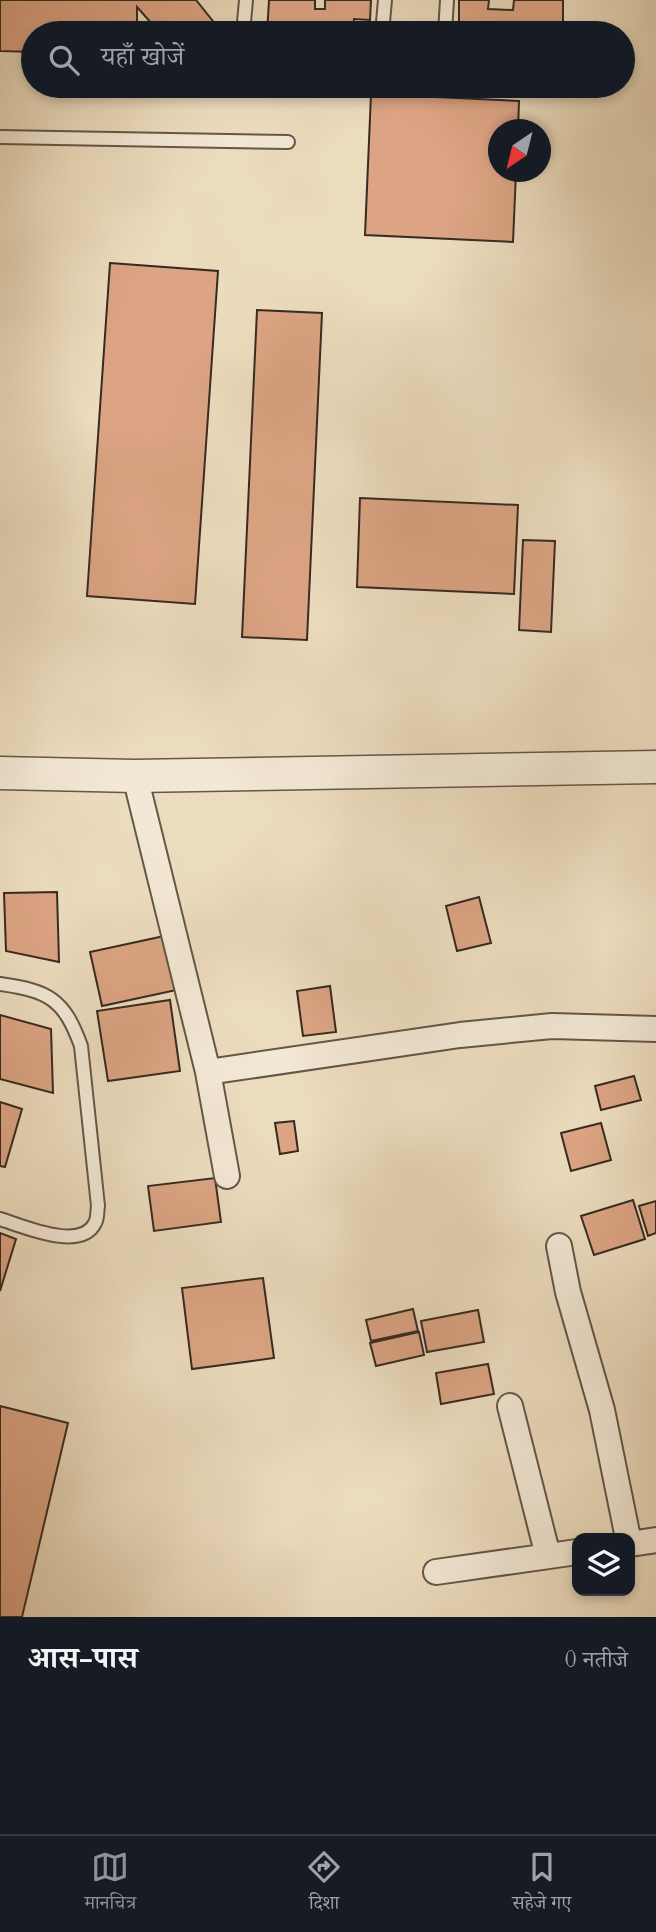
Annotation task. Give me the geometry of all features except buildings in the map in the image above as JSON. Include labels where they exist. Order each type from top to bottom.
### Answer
[{"type":"street","points":[[0,773],[135,776],[656,767]]},
{"type":"street","points":[[135,776],[208,1072],[227,1176]]},
{"type":"street","points":[[208,1072],[460,1035],[552,1026],[656,1029]]},
{"type":"street","points":[[559,1246],[568,1292],[603,1410],[627,1533]]},
{"type":"street","points":[[510,1406],[548,1556]]},
{"type":"street","points":[[635,1543],[656,1540]]},
{"type":"street","points":[[436,1572],[572,1553]]},
{"type":"lane","points":[[244,21],[246,0]]},
{"type":"lane","points":[[383,21],[385,0]]},
{"type":"lane","points":[[446,21],[447,0]]},
{"type":"lane","points":[[0,137],[288,142]]},
{"type":"lane","points":[[0,984],[24,988],[57,1002],[72,1023],[80,1046],[98,1206],[96,1222],[87,1233],[72,1237],[46,1234],[0,1219]]}]
